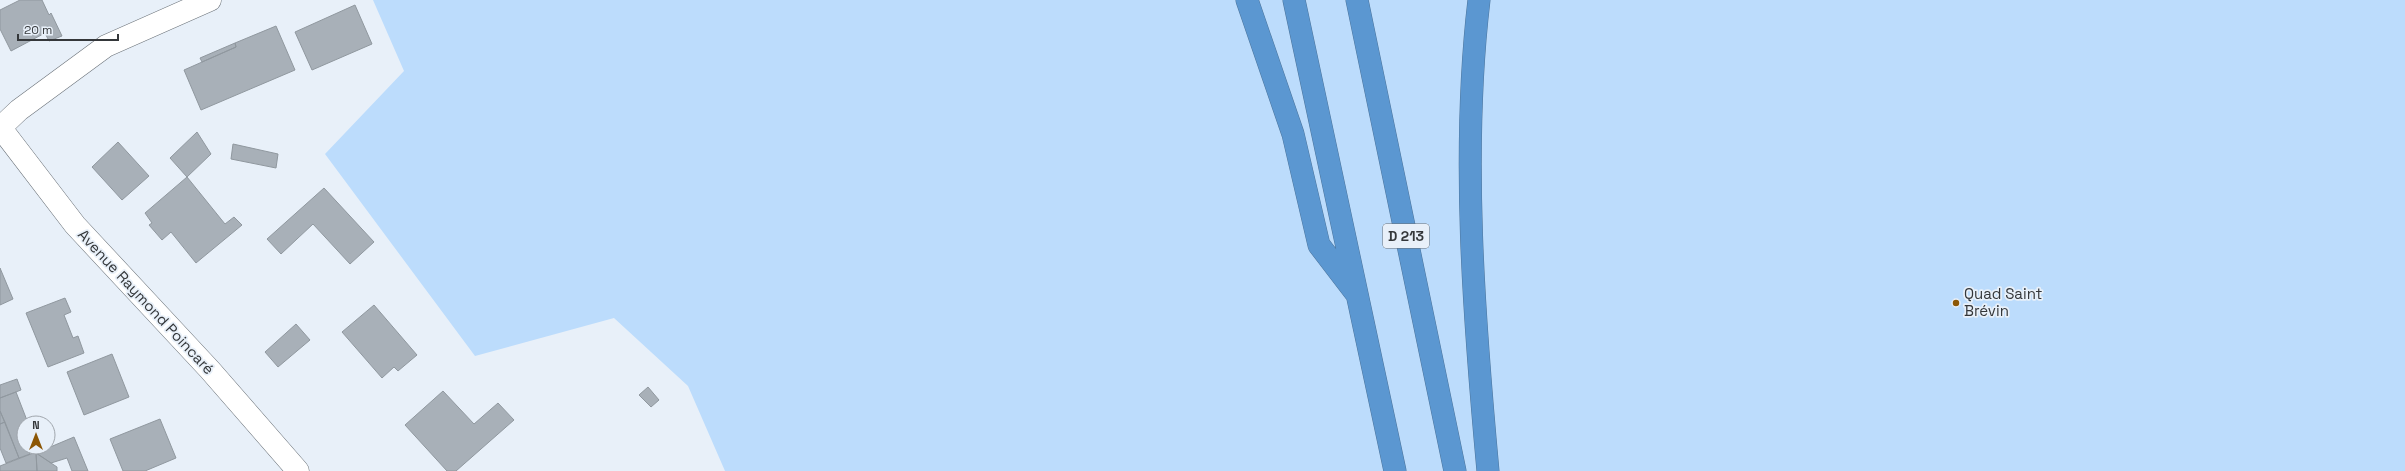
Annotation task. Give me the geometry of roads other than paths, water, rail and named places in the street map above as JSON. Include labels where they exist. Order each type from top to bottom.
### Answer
[{"type":"highway","points":[[1247,0],[1293,134],[1319,245],[1358,296]]},
{"type":"highway","points":[[1294,0],[1395,471]]},
{"type":"highway","name":"D 213","points":[[1357,0],[1455,471]]},
{"type":"highway","points":[[1479,0],[1474,40],[1470,169],[1477,332],[1488,471]]},
{"type":"street","points":[[0,128],[19,110],[106,46],[210,0]]},
{"type":"street","name":"Avenue Raymond Poincaré","points":[[0,128],[75,225],[210,370],[298,471]]},
{"type":"place","name":"Quad Saint Brévin","points":[[1956,303]]}]
